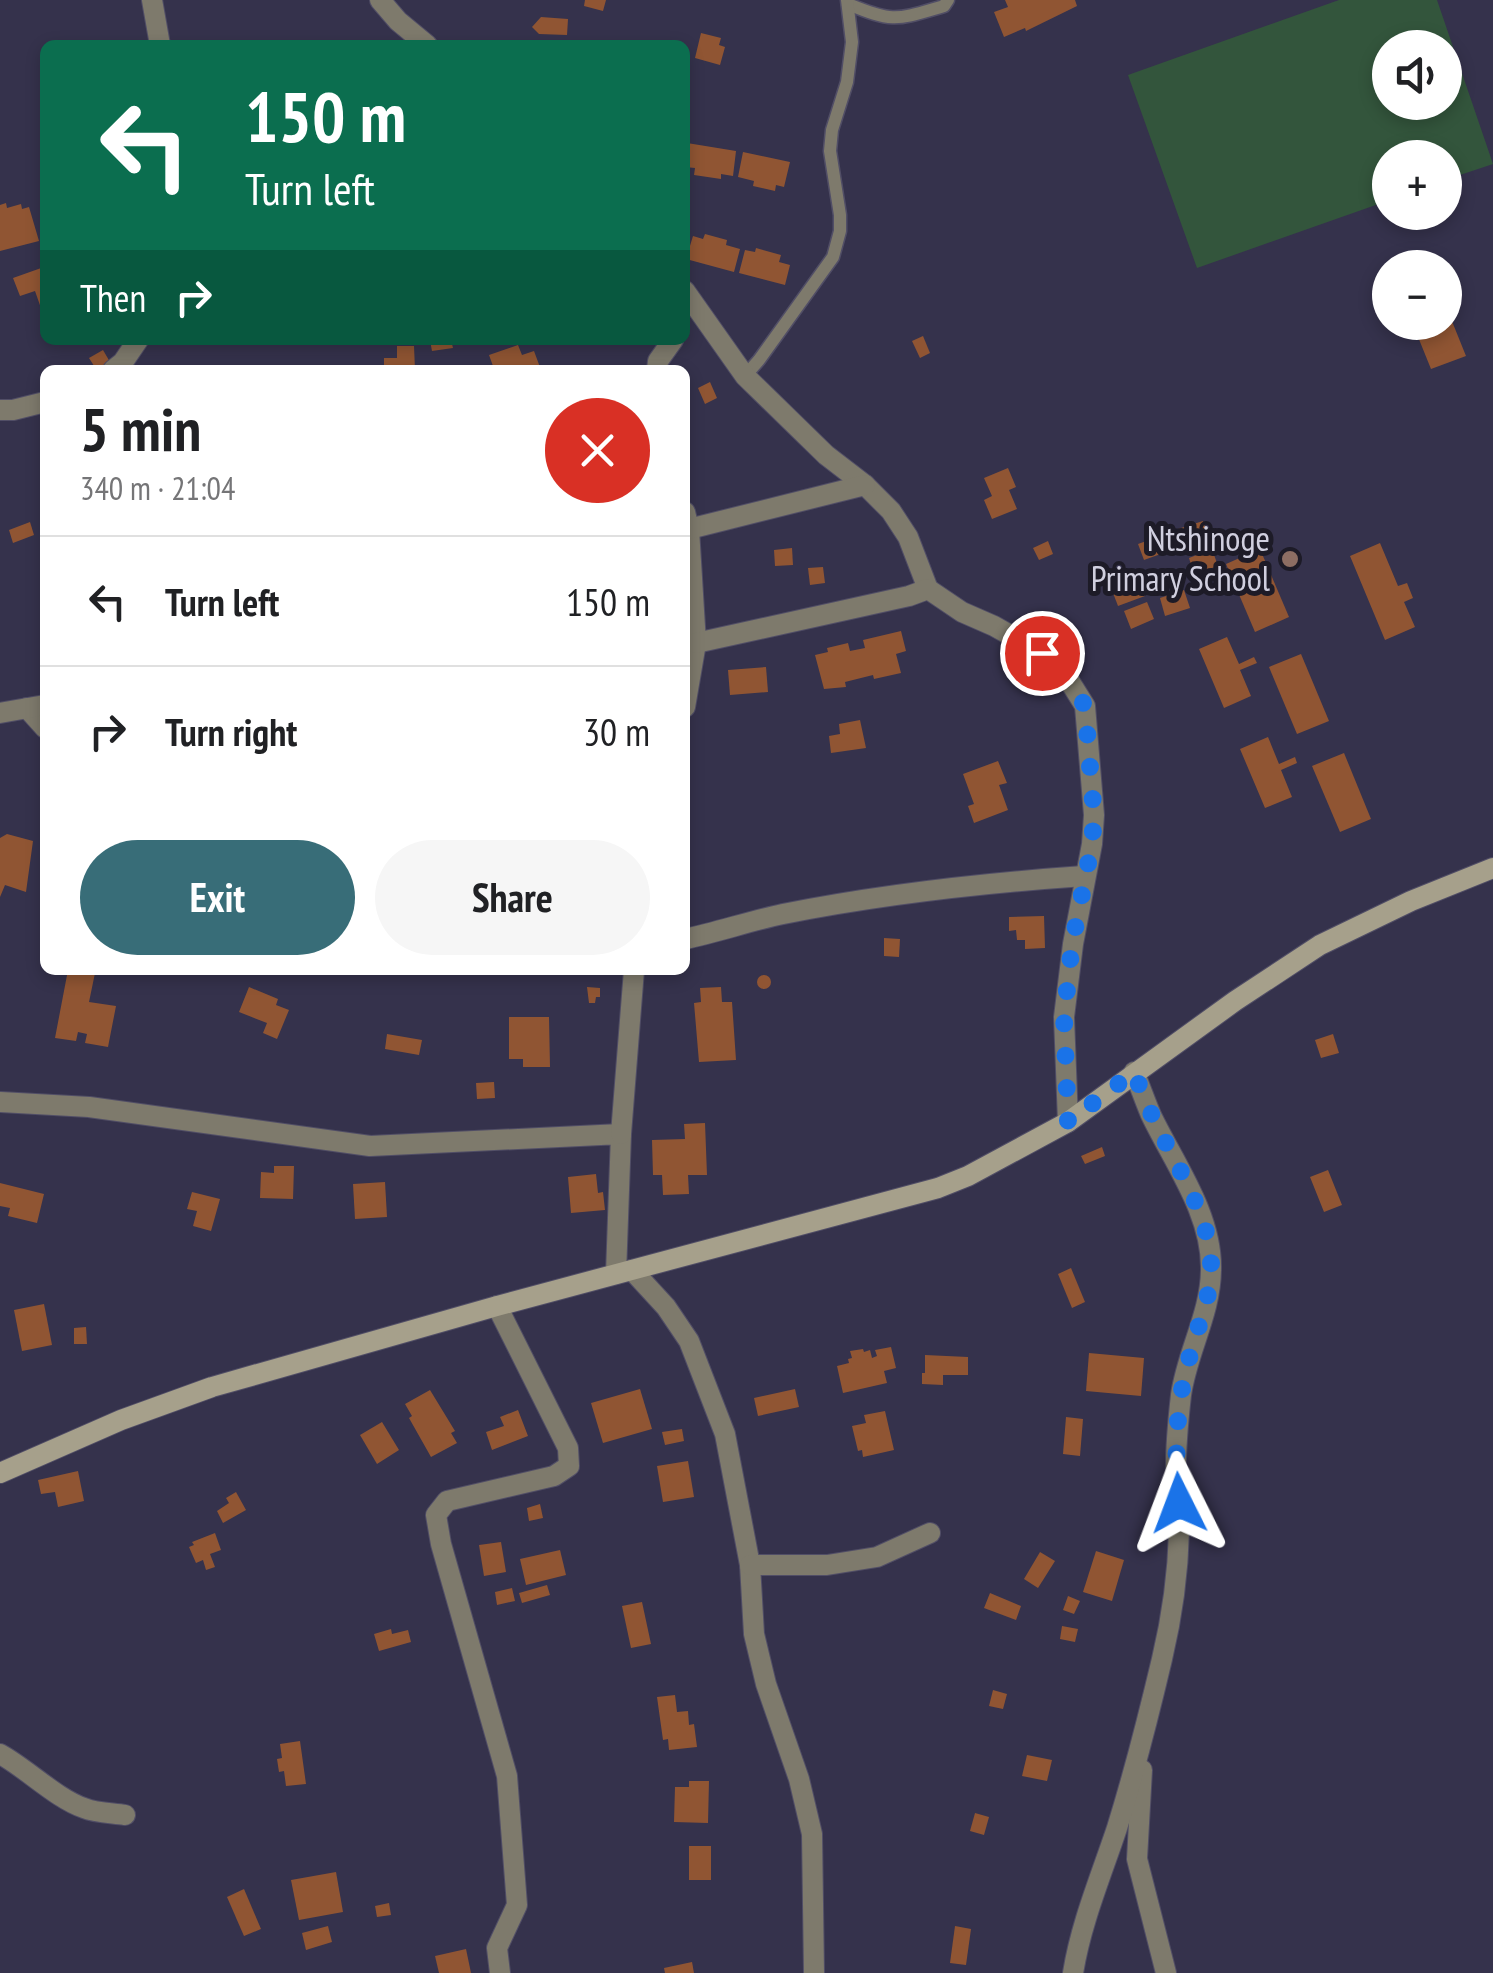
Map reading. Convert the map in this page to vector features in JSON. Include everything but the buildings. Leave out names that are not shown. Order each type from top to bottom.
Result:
[{"type":"street","points":[[152,0],[159,40]]},
{"type":"street","points":[[380,0],[421,40]]},
{"type":"street","points":[[692,319],[826,455],[866,485],[890,511],[908,537],[928,589],[962,612],[1042,653],[1070,682],[1085,706],[1094,815],[1064,1017],[1068,1122]]},
{"type":"street","points":[[119,365],[134,345]]},
{"type":"street","points":[[0,410],[40,403]]},
{"type":"street","points":[[690,520],[866,485]]},
{"type":"street","points":[[690,562],[696,643],[690,671]]},
{"type":"street","points":[[696,643],[928,589]]},
{"type":"street","points":[[0,712],[36,706]]},
{"type":"street","points":[[0,1472],[121,1420],[212,1387],[938,1188],[968,1176],[1068,1122],[1235,1001],[1320,946],[1411,901],[1493,868]]},
{"type":"street","points":[[690,938],[781,915],[884,897],[968,884],[1084,876]]},
{"type":"street","points":[[634,975],[620,1134],[624,1272],[666,1307],[689,1341],[726,1434],[750,1565],[754,1634],[766,1684],[800,1780],[812,1834],[814,1973]]},
{"type":"street","points":[[1073,1973],[1078,1942],[1118,1824],[1162,1660],[1175,1594],[1179,1533],[1176,1476],[1182,1389],[1212,1269],[1205,1231],[1193,1200],[1134,1072]]},
{"type":"street","points":[[0,1102],[89,1107],[370,1146],[620,1134]]},
{"type":"street","points":[[498,1306],[568,1448],[569,1466],[554,1476],[447,1502],[436,1515],[507,1776],[518,1904],[497,1948],[500,1973]]},
{"type":"street","points":[[750,1565],[827,1566],[877,1557],[930,1533]]},
{"type":"street","points":[[1144,1728],[1137,1859],[1166,1973]]},
{"type":"street","points":[[0,1754],[83,1808],[125,1815]]},
{"type":"lane","points":[[847,2],[876,16],[898,20],[944,6],[948,0]]},
{"type":"lane","points":[[745,376],[832,257],[836,244],[840,215],[830,151],[832,130],[847,82],[852,42],[847,2]]},
{"type":"green space","points":[[1339,0],[1437,0],[1447,30],[1372,30],[1372,120],[1462,120],[1462,73],[1493,164],[1462,174],[1462,140],[1372,140],[1372,206],[1197,268],[1128,75]]},
{"type":"place","name":"Ntshinoge Primary School","points":[[1290,559]]},
{"type":"route","points":[[1042,653],[1070,682],[1085,706],[1094,815],[1064,1017],[1068,1122],[1134,1072],[1193,1200],[1205,1231],[1212,1269],[1182,1389],[1176,1476],[1179,1503]]}]
